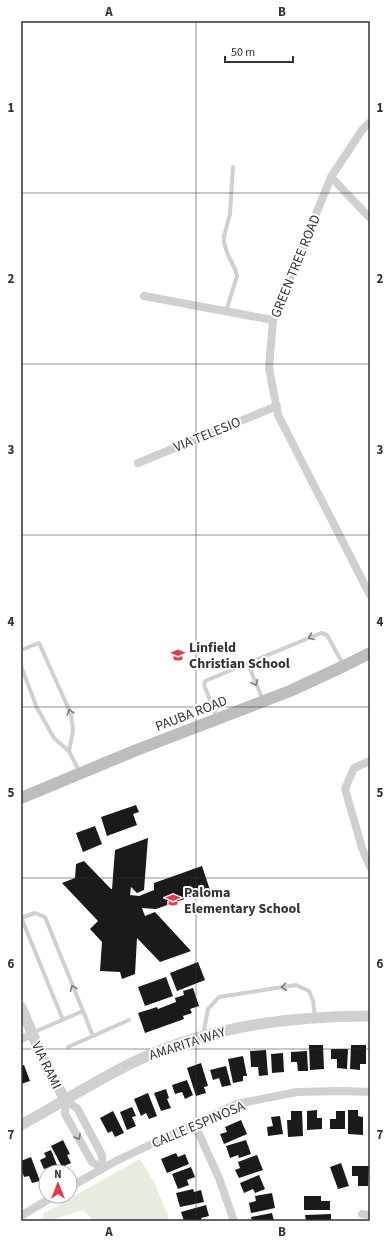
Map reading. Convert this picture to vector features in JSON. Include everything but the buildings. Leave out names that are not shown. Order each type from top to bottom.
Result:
[{"type":"main road","name":"PAUBA ROAD","points":[[21,798],[218,718],[263,702],[370,653]]},
{"type":"street","name":"GREEN TREE ROAD","points":[[370,122],[362,130],[331,178],[273,320],[269,368],[278,415],[370,595]]},
{"type":"street","points":[[331,178],[370,218]]},
{"type":"street","points":[[144,296],[273,320]]},
{"type":"street","name":"VIA TELESIO","points":[[138,463],[276,406]]},
{"type":"street","points":[[370,761],[354,768],[345,789],[362,848],[370,867]]},
{"type":"street","name":"VIA RAMI","points":[[21,1007],[46,1066],[66,1101],[77,1108],[102,1155],[103,1168]]},
{"type":"street","name":"AMARITA WAY","points":[[21,1125],[66,1101],[110,1074],[137,1061],[203,1036],[228,1029],[271,1021],[315,1017],[370,1016]]},
{"type":"street","points":[[21,1039],[32,1034]]},
{"type":"street","name":"CALLE ESPINOSA","points":[[78,1182],[103,1168],[236,1104],[297,1092],[370,1092]]},
{"type":"street","name":"VIA RAMI","points":[[66,1101],[65,1114],[92,1162],[103,1168]]},
{"type":"street","points":[[194,1123],[219,1178],[234,1221]]},
{"type":"street","points":[[30,1221],[23,1215],[41,1204]]},
{"type":"lane","points":[[226,311],[237,276],[236,268],[228,255],[224,243],[224,236],[230,214],[233,167]]},
{"type":"lane","points":[[218,718],[204,685],[205,680],[322,633],[327,634],[344,666]]},
{"type":"lane","points":[[21,650],[39,643],[71,714],[73,731],[70,751]]},
{"type":"lane","points":[[248,664],[263,702]]},
{"type":"lane","points":[[21,666],[37,708],[54,738],[70,751],[80,773]]},
{"type":"lane","points":[[63,1020],[21,918],[35,913],[45,917],[94,1036]]},
{"type":"lane","points":[[203,1036],[208,1009],[218,997],[239,993],[296,985],[309,992],[315,1017]]},
{"type":"lane","points":[[32,1034],[83,1011]]},
{"type":"lane","points":[[68,1047],[129,1020]]},
{"type":"shaded area","points":[[140,1159],[154,1182],[170,1221],[94,1221],[83,1210],[48,1221],[42,1221],[44,1213],[60,1204],[78,1204],[78,1194]]},
{"type":"place","name":"Linfield Christian School","points":[[178,655]]},
{"type":"place","name":"Paloma Elementary School","points":[[173,900]]}]
